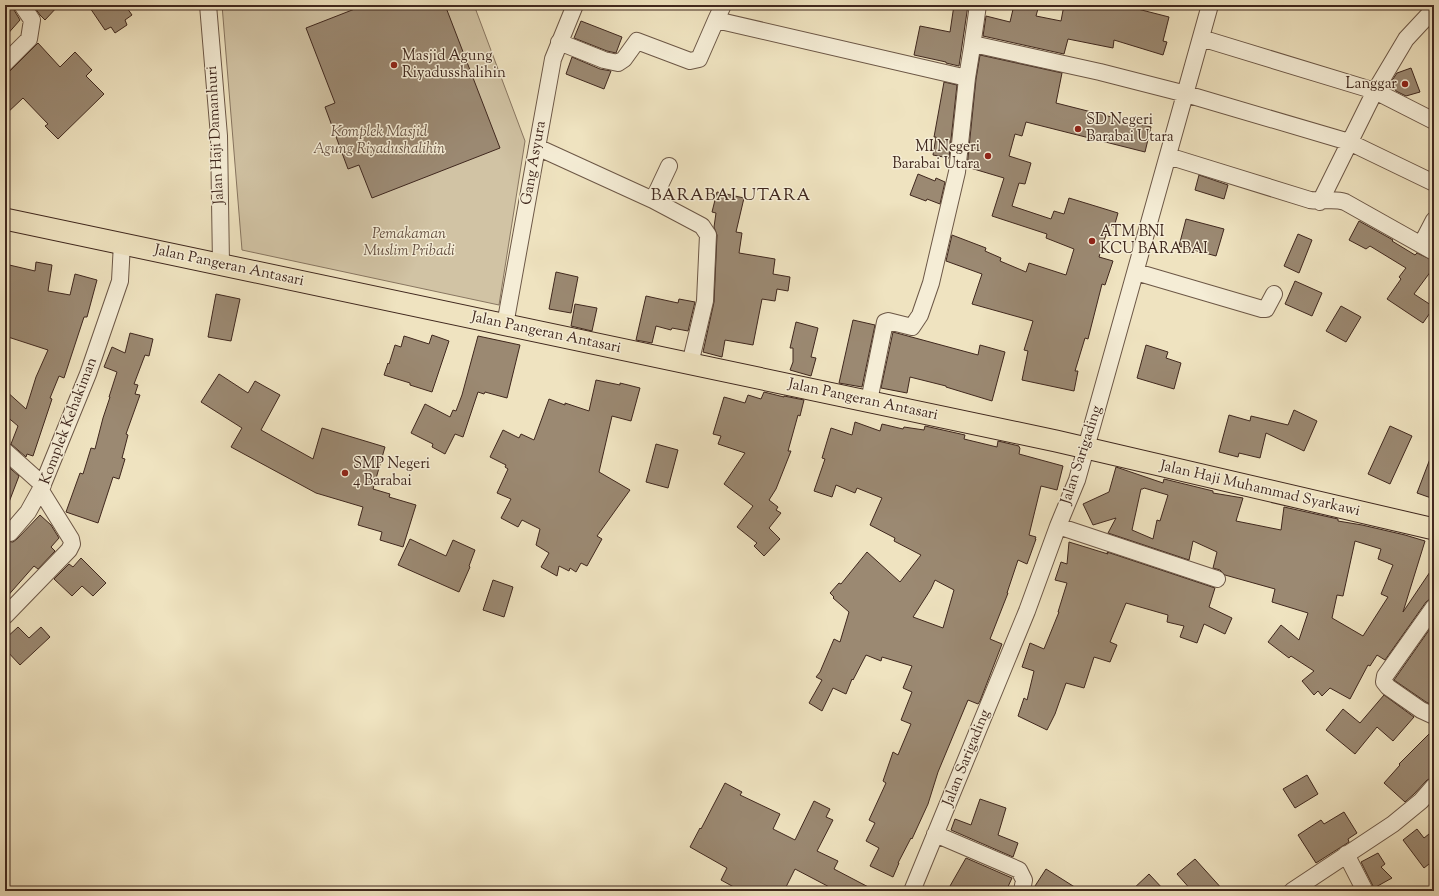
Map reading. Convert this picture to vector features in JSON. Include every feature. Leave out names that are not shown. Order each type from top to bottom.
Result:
[{"type":"main road","name":"Jalan Pangeran Antasari","points":[[5,219],[1086,448]]},
{"type":"main road","name":"Jalan Haji Muhammad Syarkawi","points":[[1086,448],[1434,529]]},
{"type":"street","points":[[5,64],[29,39],[32,20],[22,5]]},
{"type":"street","name":"Jalan Haji Damanhuri","points":[[208,5],[219,136],[221,264]]},
{"type":"street","name":"Gang Asyura","points":[[505,325],[553,59],[575,5]]},
{"type":"street","points":[[560,42],[604,60],[618,63],[624,59],[637,41],[690,60],[699,59],[723,5]]},
{"type":"street","points":[[868,402],[885,322],[888,321],[912,327],[920,315],[931,283],[958,172],[967,78],[978,5]]},
{"type":"street","name":"Jalan Sarigading","points":[[912,891],[1027,611],[1058,526],[1077,480],[1210,5]]},
{"type":"street","points":[[1320,202],[1375,91],[1406,39],[1434,9]]},
{"type":"street","points":[[716,20],[967,78]]},
{"type":"street","points":[[1201,38],[1375,91],[1434,121]]},
{"type":"street","points":[[973,44],[1100,72],[1186,94],[1349,142],[1434,183]]},
{"type":"street","points":[[537,147],[653,200],[702,226],[708,235],[705,301],[690,364]]},
{"type":"street","points":[[1168,156],[1310,200],[1320,202],[1338,200],[1345,202],[1428,249],[1434,220]]},
{"type":"street","points":[[653,200],[669,166]]},
{"type":"street","name":"Komplek Kehakiman","points":[[5,616],[69,550],[72,544],[71,539],[42,490],[88,374],[120,281],[122,243]]},
{"type":"street","points":[[1136,272],[1262,309],[1266,309],[1274,294]]},
{"type":"street","points":[[5,451],[43,485],[28,512],[10,534]]},
{"type":"street","points":[[1058,526],[1217,579]]},
{"type":"street","points":[[1433,609],[1385,676],[1384,682],[1388,687],[1421,710],[1434,716]]},
{"type":"street","points":[[1292,891],[1393,824],[1421,801],[1434,786]]},
{"type":"street","points":[[935,834],[1019,870],[1024,880],[1022,891]]},
{"type":"street","points":[[1346,854],[1365,891]]},
{"type":"green space","name":"Komplek Masjid Agung Riyadushalihin","points":[[222,5],[474,5],[525,141],[499,305],[242,250]]},
{"type":"building","points":[[5,5],[13,5],[14,10],[20,20],[5,37]]},
{"type":"building","points":[[33,5],[59,5],[45,20]]},
{"type":"building","points":[[88,5],[125,5],[132,15],[125,20],[127,25],[115,33],[111,27],[105,30]]},
{"type":"building","name":"Masjid Agung Riyadusshalihin","points":[[365,5],[445,5],[500,148],[372,198],[359,165],[348,169],[325,107],[335,103],[306,28]]},
{"type":"building","points":[[954,5],[968,5],[959,66],[914,55],[920,26],[950,32]]},
{"type":"building","points":[[1014,5],[1039,5],[1036,16],[1061,21],[1064,5],[1122,5],[1169,17],[1163,41],[1167,42],[1163,55],[1114,40],[1113,48],[1068,39],[1064,54],[983,36],[986,16],[1010,22]]},
{"type":"building","points":[[581,21],[622,37],[616,53],[574,38]]},
{"type":"building","points":[[38,43],[60,67],[75,52],[92,70],[86,76],[104,94],[58,139],[45,126],[48,124],[23,98],[5,115],[5,76]]},
{"type":"building","points":[[980,55],[1062,73],[1056,103],[1151,127],[1145,152],[1026,122],[1022,136],[1015,134],[1009,156],[1031,163],[1025,184],[1019,183],[1012,206],[1051,219],[1054,211],[1064,214],[1069,198],[1118,213],[1114,227],[1109,225],[1099,257],[1113,261],[1105,285],[1102,284],[1088,339],[1085,338],[1075,371],[1078,371],[1074,391],[1022,380],[1028,351],[1024,350],[1033,321],[972,304],[982,274],[946,261],[952,235],[986,248],[985,251],[1001,258],[1000,261],[1026,272],[1029,263],[1066,275],[1074,249],[1046,238],[1047,234],[992,216],[1004,178],[967,167],[976,79]]},
{"type":"building","points":[[572,57],[600,69],[611,71],[604,89],[566,74]]},
{"type":"building","name":"Langgar","points":[[1411,68],[1420,92],[1406,96],[1396,91],[1391,82],[1397,73]]},
{"type":"building","points":[[944,82],[957,85],[949,158],[933,155],[936,137],[934,137]]},
{"type":"building","points":[[918,174],[935,181],[936,178],[945,182],[940,204],[910,195]]},
{"type":"building","points":[[1199,175],[1228,185],[1224,199],[1195,190]]},
{"type":"building","points":[[717,192],[744,198],[736,232],[742,233],[739,253],[775,259],[773,274],[790,277],[788,291],[777,289],[775,301],[762,299],[753,345],[725,340],[722,357],[703,352],[714,302],[717,235],[714,227],[716,213],[712,212]]},
{"type":"building","points":[[1186,219],[1224,229],[1216,256],[1179,246]]},
{"type":"building","points":[[1359,221],[1393,240],[1392,241],[1415,255],[1417,253],[1434,261],[1434,267],[1414,294],[1434,307],[1423,323],[1387,299],[1401,279],[1399,277],[1406,268],[1370,246],[1366,249],[1349,240]]},
{"type":"building","points":[[1298,234],[1312,240],[1299,273],[1284,266]]},
{"type":"building","points":[[36,262],[52,265],[48,291],[70,295],[75,274],[97,280],[87,317],[84,317],[64,378],[59,376],[50,398],[52,399],[33,456],[27,454],[26,457],[11,444],[18,426],[5,415],[5,390],[26,409],[36,377],[48,350],[5,336],[5,264],[35,271]]},
{"type":"building","points":[[556,272],[578,277],[571,313],[549,309]]},
{"type":"building","points":[[1295,281],[1322,293],[1312,316],[1285,304]]},
{"type":"building","points":[[216,294],[240,299],[231,341],[208,337]]},
{"type":"building","points":[[646,296],[678,303],[679,299],[695,302],[688,331],[672,328],[671,330],[656,326],[652,343],[636,340]]},
{"type":"building","points":[[575,304],[597,308],[592,331],[571,326]]},
{"type":"building","points":[[1341,306],[1361,317],[1346,342],[1326,331]]},
{"type":"building","points":[[853,320],[875,325],[862,387],[839,383]]},
{"type":"building","points":[[796,322],[818,328],[811,357],[816,358],[811,376],[790,370],[793,362],[793,348],[790,348]]},
{"type":"building","points":[[893,332],[978,355],[980,345],[1005,352],[992,401],[946,386],[910,377],[907,393],[881,388]]},
{"type":"building","points":[[130,333],[153,339],[149,356],[145,355],[134,384],[138,385],[135,394],[140,395],[126,434],[128,435],[122,458],[125,459],[119,479],[113,477],[98,523],[66,512],[80,473],[83,474],[91,448],[95,449],[117,372],[104,367],[112,347],[125,353]]},
{"type":"building","points":[[432,335],[449,341],[432,392],[384,375],[395,345],[401,347],[404,336],[429,344]]},
{"type":"building","points":[[478,336],[520,345],[507,398],[485,392],[484,394],[478,392],[463,437],[455,434],[445,454],[432,447],[433,444],[411,433],[425,404],[450,417],[453,410],[456,411],[462,395]]},
{"type":"building","points":[[1146,345],[1168,352],[1166,358],[1181,363],[1174,389],[1137,378]]},
{"type":"building","points":[[219,374],[248,393],[255,381],[280,395],[261,430],[313,459],[322,428],[385,447],[373,489],[390,494],[389,497],[416,505],[403,547],[380,540],[382,532],[358,525],[363,507],[316,493],[231,447],[242,428],[201,402]]},
{"type":"building","points":[[596,380],[620,385],[620,383],[640,388],[631,421],[612,416],[599,472],[630,490],[597,536],[602,539],[587,566],[581,563],[576,572],[570,568],[569,571],[559,566],[557,576],[541,567],[549,553],[536,545],[540,529],[522,520],[518,527],[501,518],[511,499],[497,493],[508,469],[505,467],[506,465],[490,457],[503,430],[519,438],[521,434],[534,440],[549,399],[589,411]]},
{"type":"building","points":[[764,392],[804,400],[800,416],[798,415],[788,451],[791,451],[776,489],[769,500],[778,507],[776,510],[781,513],[769,528],[780,539],[764,556],[754,546],[757,543],[737,527],[753,506],[724,484],[745,453],[718,444],[721,436],[713,434],[724,397],[745,403],[748,395],[761,399]]},
{"type":"building","points":[[1294,410],[1317,421],[1304,451],[1266,433],[1260,458],[1239,453],[1238,457],[1219,452],[1229,415],[1250,421],[1251,416],[1288,425]]},
{"type":"building","points":[[855,422],[880,431],[882,424],[903,429],[904,427],[924,430],[925,426],[965,435],[964,439],[997,447],[998,441],[1019,446],[1019,454],[1063,466],[1057,490],[1041,486],[1029,535],[1036,537],[1036,539],[1027,564],[1018,560],[1008,593],[990,639],[1002,644],[980,701],[978,704],[968,700],[938,772],[928,804],[912,839],[911,838],[898,863],[893,877],[870,866],[879,848],[866,841],[875,823],[869,820],[886,783],[883,781],[893,752],[898,755],[911,724],[901,720],[912,692],[903,688],[912,666],[882,657],[881,661],[866,655],[853,680],[852,679],[846,694],[833,688],[822,711],[809,703],[822,680],[816,677],[820,672],[834,639],[840,642],[849,612],[833,598],[834,597],[830,593],[839,583],[841,584],[867,552],[900,582],[921,555],[894,541],[895,538],[870,525],[882,498],[857,488],[855,493],[836,485],[832,497],[814,491],[825,459],[822,458],[831,428],[852,435]],"holes":[[[935,580],[954,590],[943,628],[913,617]]]},
{"type":"building","points":[[1390,426],[1412,436],[1390,484],[1368,474]]},
{"type":"building","points":[[656,444],[678,450],[668,488],[646,482]]},
{"type":"building","points":[[1433,451],[1434,452],[1434,499],[1417,493]]},
{"type":"building","points":[[5,464],[19,476],[6,510],[5,509]]},
{"type":"building","points":[[1116,467],[1163,483],[1164,479],[1213,491],[1213,493],[1243,498],[1236,521],[1281,530],[1284,507],[1425,541],[1403,612],[1434,566],[1434,596],[1426,602],[1385,660],[1377,655],[1370,666],[1368,665],[1350,699],[1330,688],[1322,696],[1318,691],[1314,695],[1302,681],[1314,671],[1291,656],[1289,658],[1268,642],[1281,625],[1299,640],[1308,613],[1272,602],[1275,589],[1225,575],[1220,570],[1213,568],[1217,552],[1193,541],[1189,560],[1108,533],[1116,518],[1093,525],[1083,504],[1109,492]],"holes":[[[1144,488],[1168,495],[1160,521],[1157,520],[1153,539],[1132,530],[1141,489]],[[1355,541],[1381,549],[1378,559],[1393,565],[1381,594],[1388,597],[1363,636],[1332,618],[1337,595],[1343,596]]]},
{"type":"building","points":[[40,515],[51,525],[59,538],[51,547],[55,551],[38,569],[34,566],[5,599],[5,541],[13,542]]},
{"type":"building","points":[[410,539],[446,556],[453,540],[475,550],[469,566],[470,567],[459,592],[398,565]]},
{"type":"building","points":[[1069,542],[1108,554],[1107,552],[1215,588],[1209,607],[1232,618],[1225,634],[1204,624],[1197,643],[1180,637],[1184,626],[1167,622],[1168,615],[1126,603],[1110,642],[1117,645],[1110,662],[1094,657],[1084,688],[1066,683],[1055,714],[1047,730],[1018,716],[1024,698],[1027,700],[1034,671],[1022,667],[1030,643],[1044,649],[1059,612],[1067,583],[1055,580],[1061,562],[1067,564]]},
{"type":"building","points":[[81,558],[106,583],[93,596],[82,586],[72,596],[54,579],[69,564],[73,567]]},
{"type":"building","points":[[493,580],[513,587],[504,617],[483,610]]},
{"type":"building","points":[[1434,623],[1434,706],[1394,680]]},
{"type":"building","points":[[18,627],[29,638],[41,627],[50,637],[20,665],[5,649],[5,639]]},
{"type":"building","points":[[1384,695],[1414,717],[1393,741],[1377,727],[1355,754],[1326,730],[1343,709],[1360,723]]},
{"type":"building","points":[[1434,729],[1434,777],[1427,780],[1405,802],[1384,783],[1400,765],[1399,764]]},
{"type":"building","points":[[1307,775],[1318,794],[1295,808],[1283,789]]},
{"type":"building","points":[[725,783],[742,792],[740,795],[780,814],[773,829],[795,840],[814,801],[830,809],[826,817],[833,820],[817,851],[838,861],[834,869],[876,891],[837,891],[795,869],[784,891],[741,891],[721,880],[727,868],[690,847]]},
{"type":"building","points":[[980,799],[1006,808],[998,835],[1018,843],[1013,857],[951,830],[955,819],[971,825]]},
{"type":"building","points":[[1344,812],[1357,833],[1348,839],[1349,842],[1316,863],[1298,835],[1321,820],[1324,824]]},
{"type":"building","points":[[1417,829],[1424,838],[1434,830],[1434,860],[1424,868],[1403,840]]},
{"type":"building","points":[[1378,853],[1385,864],[1381,867],[1392,878],[1374,888],[1361,862]]},
{"type":"building","points":[[966,858],[1012,878],[1006,891],[949,891],[950,886]]},
{"type":"building","points":[[1195,859],[1224,891],[1192,891],[1177,874]]},
{"type":"building","points":[[1046,869],[1081,891],[1043,891],[1035,886]]},
{"type":"building","points":[[1149,874],[1165,891],[1131,891]]},
{"type":"place","name":"Masjid Agung Riyadusshalihin","points":[[394,65]]},
{"type":"place","name":"Langgar","points":[[1405,84]]},
{"type":"place","name":"SD Negeri Barabai Utara","points":[[1078,129]]},
{"type":"place","name":"MI Negeri Barabai Utara","points":[[988,156]]},
{"type":"place","name":"ATM BNI KCU BARABAI","points":[[1092,241]]},
{"type":"place","name":"SMP Negeri 4 Barabai","points":[[345,473]]},
{"type":"district","name":"BARABAI UTARA","points":[[731,196]]},
{"type":"park label","name":"Pemakaman Muslim Pribadi","points":[[409,242]]}]
